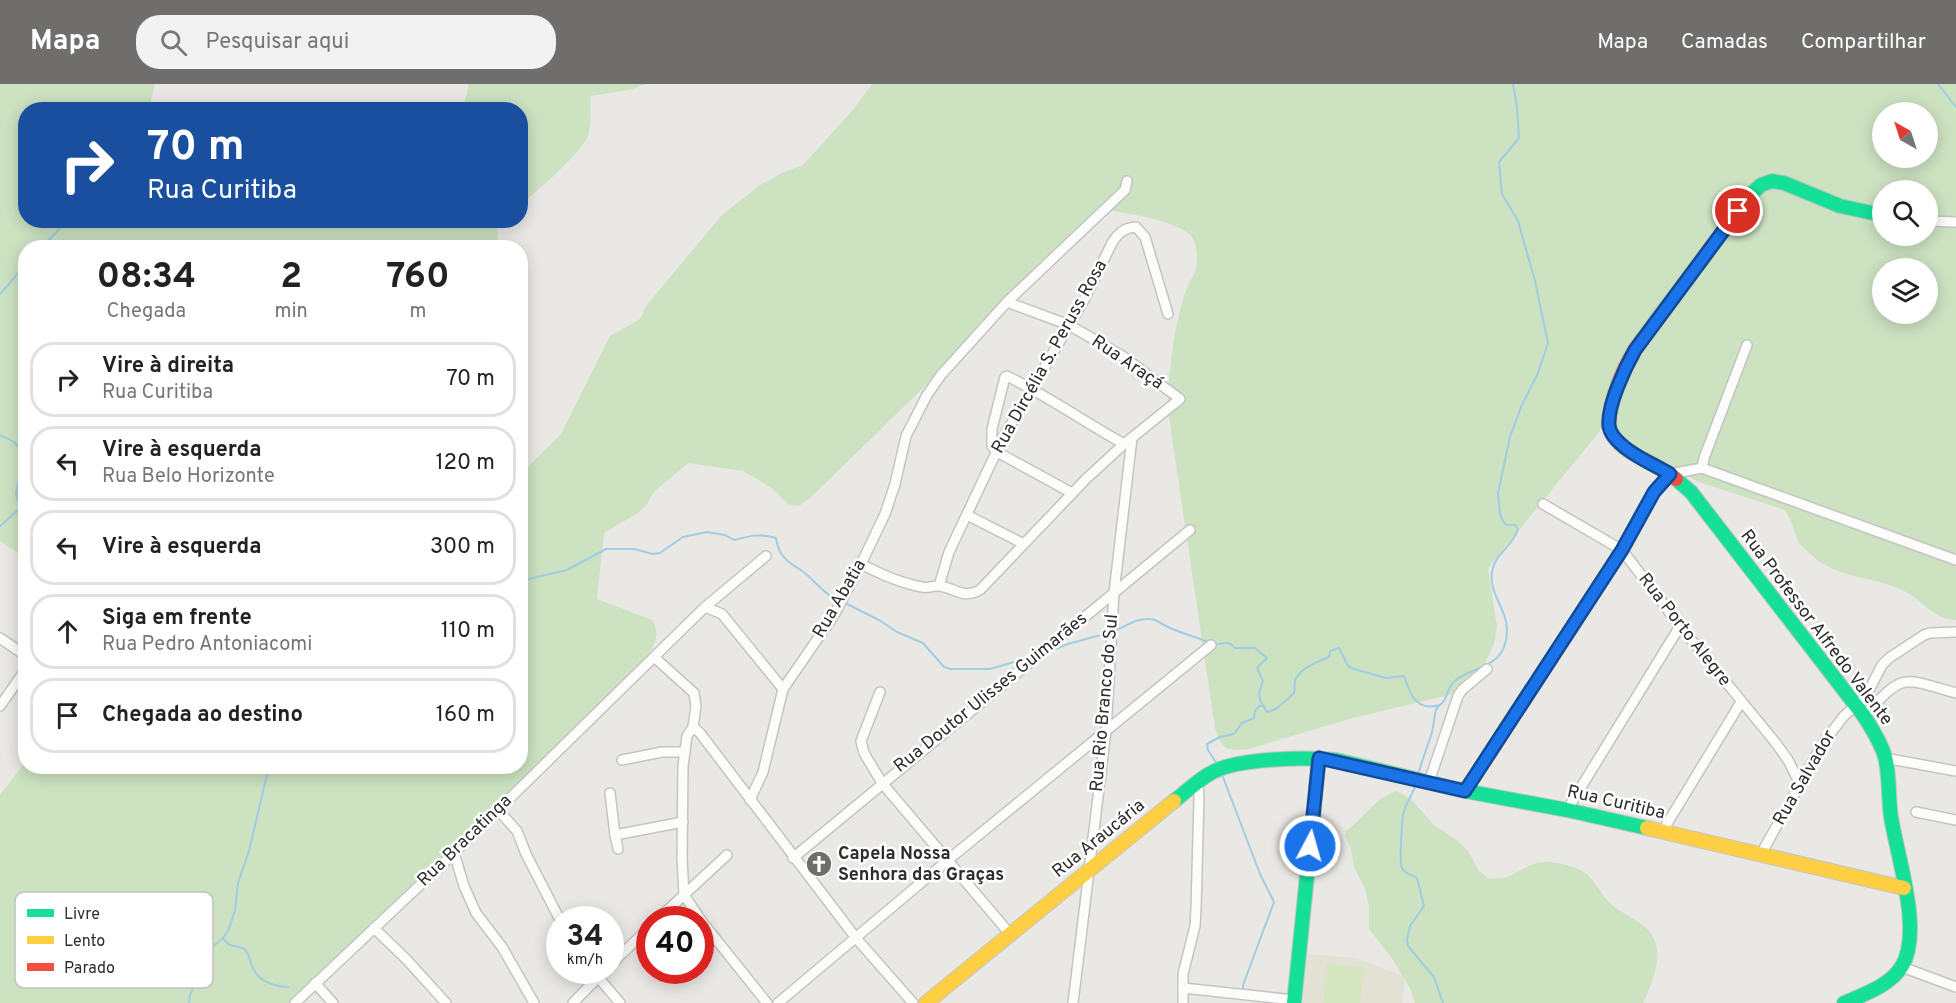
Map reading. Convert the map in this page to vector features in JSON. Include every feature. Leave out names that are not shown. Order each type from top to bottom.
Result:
[{"type":"street","points":[[1007,302],[1125,190],[1127,181]]},
{"type":"street","name":"Rua Professor Alfredo Valente","points":[[1872,213],[1840,206],[1784,183],[1772,181],[1761,185],[1751,194],[1635,350],[1622,374],[1609,426],[1613,436],[1622,446],[1670,474],[1690,492],[1859,711],[1878,740],[1885,758],[1893,831],[1905,888],[1910,934],[1908,952],[1902,967]]},
{"type":"street","points":[[1938,221],[1956,222]]},
{"type":"street","name":"Rua Dircélia S. Peruss Rosa","points":[[939,586],[950,552],[997,452],[1069,325],[1112,243],[1127,228],[1136,227],[1145,237],[1168,315]]},
{"type":"street","name":"Rua Araçá","points":[[1007,302],[1069,325],[1124,357],[1180,399],[1128,441]]},
{"type":"street","name":"Rua Abatia","points":[[750,800],[763,772],[783,689],[834,615],[861,564],[885,514],[895,484],[906,436],[941,375],[1007,302]]},
{"type":"street","points":[[1702,468],[1747,345]]},
{"type":"street","points":[[861,564],[885,576],[925,588],[939,586],[964,594],[980,590],[1072,493],[1128,441],[1070,413],[1032,388],[1007,376],[1004,379],[992,429],[992,446],[997,452],[1072,493]]},
{"type":"street","name":"Rua Rio Branco do Sul","points":[[1073,1003],[1106,731],[1114,592],[1128,441]]},
{"type":"street","points":[[1465,791],[1622,550],[1654,492],[1670,474],[1702,468],[1956,560]]},
{"type":"street","name":"Rua Porto Alegre","points":[[1543,504],[1622,550],[1680,626],[1775,742],[1788,760],[1800,784]]},
{"type":"street","points":[[967,515],[1024,544]]},
{"type":"street","name":"Rua Doutor Ulisses Guimarães","points":[[794,858],[1190,530]]},
{"type":"street","name":"Rua Bracatinga","points":[[295,1003],[498,810],[705,607],[766,556]]},
{"type":"street","points":[[705,607],[722,614],[783,689]]},
{"type":"street","points":[[1567,810],[1680,626]]},
{"type":"street","points":[[1859,711],[1882,665],[1889,658],[1930,633],[1956,632]]},
{"type":"street","points":[[0,638],[18,650]]},
{"type":"street","points":[[778,1003],[1210,645]]},
{"type":"street","points":[[654,657],[694,693],[696,706],[693,727],[687,736],[683,766],[684,895],[703,923],[767,1003]]},
{"type":"street","points":[[1429,782],[1458,696],[1486,669]]},
{"type":"street","points":[[0,706],[18,680]]},
{"type":"street","points":[[1859,711],[1889,689],[1908,681],[1956,693]]},
{"type":"street","points":[[880,693],[861,741],[864,753],[882,783],[1010,934]]},
{"type":"street","points":[[1662,832],[1741,702]]},
{"type":"street","name":"Rua Salvador","points":[[1761,854],[1833,727],[1859,711]]},
{"type":"street","points":[[693,727],[700,733],[856,938],[913,1003]]},
{"type":"street","points":[[622,760],[662,752],[685,752]]},
{"type":"street","points":[[1183,988],[1294,1001],[1319,758]]},
{"type":"street","name":"Rua Curitiba","points":[[1319,758],[1465,791],[1567,810],[1905,888]]},
{"type":"street","name":"Rua Araucária","points":[[926,1003],[1089,869],[1214,771],[1254,763],[1319,758]]},
{"type":"street","points":[[1885,758],[1956,771]]},
{"type":"street","points":[[1183,1003],[1183,974],[1195,926],[1198,782]]},
{"type":"street","points":[[610,793],[618,849]]},
{"type":"street","points":[[498,810],[518,831],[526,854],[553,906]]},
{"type":"street","points":[[1916,812],[1956,820]]},
{"type":"street","points":[[615,835],[682,822]]},
{"type":"street","points":[[453,853],[476,913],[502,947],[534,1003]]},
{"type":"street","points":[[672,906],[727,855]]},
{"type":"street","points":[[374,928],[446,1003]]},
{"type":"street","points":[[624,952],[636,940]]},
{"type":"street","points":[[1844,1003],[1888,980],[1902,967],[1956,987]]},
{"type":"street","points":[[315,983],[333,1003]]},
{"type":"street","points":[[573,1003],[587,984]]},
{"type":"street","points":[[604,984],[620,1003]]},
{"type":"shaded area","points":[[1307,954],[1357,958],[1405,977],[1402,1003],[1302,1003]]},
{"type":"green space","points":[[0,84],[155,84],[151,102],[18,102],[18,228],[497,228],[498,240],[18,240],[18,553],[0,541]]},
{"type":"green space","points":[[469,84],[646,84],[633,89],[591,96],[587,138],[566,163],[528,198],[528,102],[465,102]]},
{"type":"green space","points":[[872,84],[1956,84],[1956,620],[1942,617],[1894,586],[1827,566],[1800,544],[1785,510],[1699,482],[1675,470],[1604,426],[1488,568],[1497,627],[1494,644],[1483,667],[1465,688],[1453,694],[1353,718],[1248,749],[1226,748],[1220,741],[1215,728],[1168,410],[1175,332],[1182,302],[1195,272],[1196,248],[1191,236],[1174,225],[1146,217],[1096,209],[917,394],[799,506],[788,504],[772,488],[743,471],[688,463],[654,492],[638,513],[604,533],[597,599],[652,620],[656,637],[650,652],[643,662],[295,1003],[0,1003],[0,795],[18,771],[18,774],[528,774],[528,467],[561,434],[610,336],[640,319],[646,306],[722,215],[760,185],[803,165],[853,110]]},
{"type":"green space","points":[[1396,791],[1410,798],[1434,825],[1458,841],[1468,851],[1479,871],[1489,879],[1507,877],[1543,862],[1567,865],[1588,875],[1607,900],[1646,928],[1655,941],[1656,964],[1643,1003],[1415,1003],[1410,988],[1391,957],[1369,929],[1369,906],[1365,889],[1354,867],[1351,849],[1345,836],[1346,831],[1376,803]]},
{"type":"green space","points":[[1327,964],[1364,967],[1360,1003],[1323,1003]]},
{"type":"waterway","points":[[1418,776],[1432,732],[1436,710],[1444,701],[1450,687],[1462,676],[1496,659],[1504,647],[1507,625],[1494,590],[1492,572],[1496,560],[1512,541],[1518,529],[1515,525],[1504,523],[1500,514],[1498,493],[1510,437],[1521,407],[1538,373],[1548,343],[1535,281],[1518,221],[1502,194],[1499,162],[1519,138],[1513,84]]},
{"type":"waterway","points":[[1938,84],[1956,107]]},
{"type":"waterway","points":[[49,240],[60,228]]},
{"type":"waterway","points":[[0,294],[18,273]]},
{"type":"waterway","points":[[0,435],[18,447]]},
{"type":"waterway","points":[[18,484],[16,493],[18,501]]},
{"type":"waterway","points":[[0,526],[18,511]]},
{"type":"waterway","points":[[528,579],[567,570],[606,549],[634,549],[653,554],[660,553],[683,537],[707,532],[725,535],[734,540],[760,535],[776,538],[779,550],[787,561],[839,601]]},
{"type":"waterway","points":[[845,603],[881,621],[897,632],[923,643],[944,667],[990,669],[1028,658]]},
{"type":"waterway","points":[[1114,631],[1139,620],[1152,619],[1214,644],[1228,643],[1235,648],[1255,648],[1267,658],[1257,668],[1263,681],[1259,693],[1260,700],[1267,712],[1278,707],[1294,693],[1295,680],[1302,671],[1329,657],[1330,651],[1339,648],[1348,666],[1386,678],[1404,676],[1415,700],[1425,706],[1440,705]]},
{"type":"waterway","points":[[1048,652],[1108,633]]},
{"type":"waterway","points":[[1217,764],[1207,744],[1220,737],[1234,734],[1242,723],[1254,718],[1259,706],[1264,706]]},
{"type":"waterway","points":[[213,946],[229,929],[235,910],[238,883],[249,851],[267,774]]},
{"type":"waterway","points":[[1223,777],[1260,874],[1274,902],[1243,985],[1243,991]]},
{"type":"waterway","points":[[1416,784],[1403,815],[1401,864],[1405,872],[1417,878],[1424,906],[1410,926],[1407,939],[1408,946],[1434,977],[1443,1003]]},
{"type":"waterway","points":[[223,938],[228,944],[241,947],[246,951],[258,976],[277,986],[288,987]]},
{"type":"waterway","points":[[189,1003],[193,988]]},
{"type":"traffic: fast","points":[[1641,341],[1751,194],[1761,185],[1772,181],[1784,183],[1840,206],[1872,213]]},
{"type":"traffic: fast","points":[[1676,479],[1691,492],[1864,716],[1883,751],[1888,772],[1891,817],[1907,893],[1910,933],[1908,951],[1902,966],[1891,979],[1876,989],[1844,1003]]},
{"type":"traffic: fast","points":[[1294,1003],[1319,758]]},
{"type":"traffic: fast","points":[[1174,801],[1201,779],[1222,768],[1272,760],[1323,759],[1647,828]]},
{"type":"traffic: slow","points":[[926,1003],[1174,801]]},
{"type":"traffic: slow","points":[[1647,828],[1904,888]]},
{"type":"traffic: jam","points":[[1641,341],[1619,381],[1612,404],[1609,427],[1614,438],[1626,449],[1676,479]]},
{"type":"place","name":"Capela Nossa Senhora das Graças","points":[[819,864]]},
{"type":"route","points":[[1310,846],[1319,758],[1465,791],[1622,550],[1654,492],[1670,474],[1622,446],[1613,436],[1609,426],[1611,412],[1622,374],[1635,350],[1738,211]]}]
